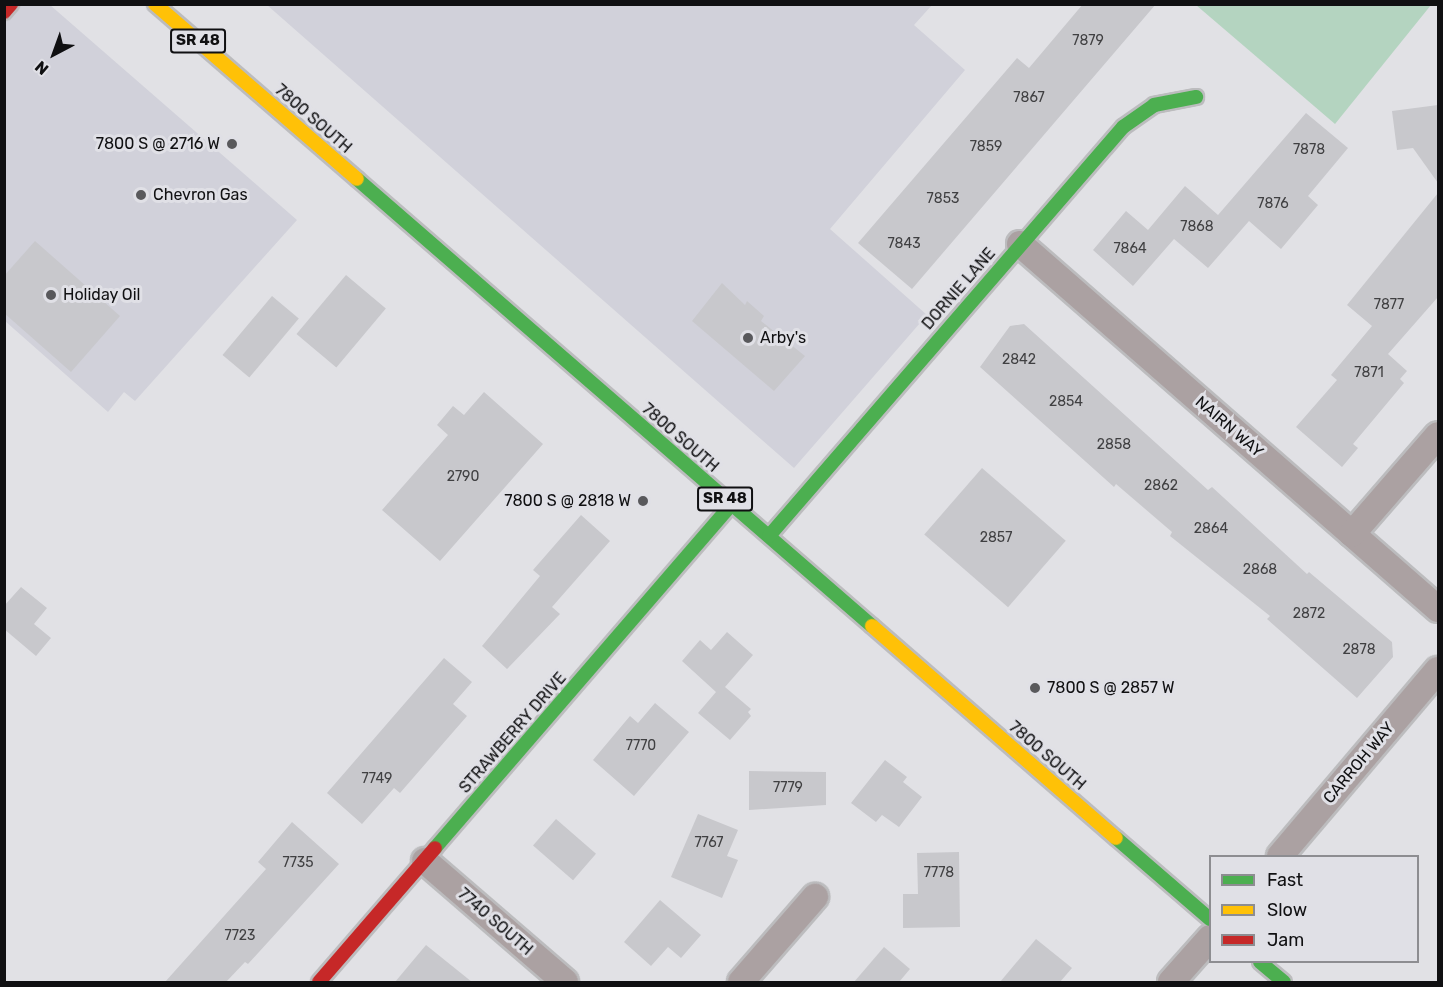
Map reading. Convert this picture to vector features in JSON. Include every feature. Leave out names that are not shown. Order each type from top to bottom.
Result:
[{"type":"main road","points":[[4,12],[11,4]]},
{"type":"main road","name":"7800 SOUTH","points":[[155,4],[1209,918]]},
{"type":"main road","name":"DORNIE LANE","points":[[769,536],[1123,127],[1155,105],[1196,97]]},
{"type":"main road","name":"STRAWBERRY DRIVE","points":[[319,982],[732,504]]},
{"type":"main road","points":[[1261,963],[1284,982]]},
{"type":"street","name":"NAIRN WAY","points":[[1020,244],[1438,609]]},
{"type":"street","points":[[1352,534],[1438,435]]},
{"type":"street","name":"CARROH WAY","points":[[1281,855],[1438,670]]},
{"type":"street","name":"7740 SOUTH","points":[[425,861],[565,982]]},
{"type":"street","points":[[741,982],[815,897]]},
{"type":"street","points":[[1171,982],[1209,939]]},
{"type":"shaded area","points":[[5,5],[50,5],[297,220],[135,401],[124,392],[108,412],[5,321]]},
{"type":"shaded area","points":[[267,5],[932,5],[914,25],[965,70],[830,229],[927,315],[794,468]]},
{"type":"green space","points":[[1196,5],[1431,5],[1335,124]]},
{"type":"building","points":[[1083,4],[1156,4],[912,289],[858,243],[1017,58],[1029,68]]},
{"type":"building","points":[[1438,105],[1438,183],[1413,148],[1397,150],[1392,111]]},
{"type":"building","points":[[1306,113],[1348,148],[1308,196],[1318,205],[1281,249],[1249,221],[1208,268],[1174,239],[1133,286],[1093,250],[1126,211],[1148,230],[1185,186],[1218,215]]},
{"type":"building","points":[[1438,193],[1438,297],[1388,354],[1407,371],[1400,379],[1404,383],[1353,444],[1358,448],[1342,467],[1296,427],[1337,380],[1331,375],[1372,326],[1347,305]]},
{"type":"building","name":"Holiday Oil","points":[[35,241],[120,316],[71,372],[4,313],[4,276]]},
{"type":"building","points":[[346,275],[386,308],[336,367],[297,334]]},
{"type":"building","name":"Arby's","points":[[722,283],[745,305],[747,301],[764,316],[761,321],[805,356],[774,391],[692,321]]},
{"type":"building","points":[[272,296],[299,318],[249,377],[223,355]]},
{"type":"building","points":[[1024,324],[1208,490],[1212,487],[1307,574],[1309,572],[1392,642],[1393,657],[1357,698],[1267,619],[1270,616],[1170,536],[1172,532],[1116,484],[1114,487],[980,367],[1010,326]]},
{"type":"building","points":[[484,392],[543,444],[440,561],[382,510],[448,435],[437,425],[453,406],[464,415]]},
{"type":"building","points":[[982,468],[1066,541],[1008,607],[924,534]]},
{"type":"building","points":[[581,515],[610,541],[552,607],[560,614],[507,669],[482,646],[540,576],[533,570]]},
{"type":"building","points":[[21,587],[47,608],[34,624],[51,638],[36,656],[4,629],[4,606]]},
{"type":"building","points":[[727,632],[753,655],[725,687],[751,709],[748,712],[751,716],[730,740],[698,713],[716,692],[682,661],[700,640],[711,650]]},
{"type":"building","points":[[444,658],[472,682],[453,704],[467,716],[400,793],[394,788],[362,824],[327,793]]},
{"type":"building","points":[[655,703],[689,732],[634,796],[593,760],[630,716],[638,723]]},
{"type":"building","points":[[885,760],[907,777],[903,782],[922,797],[899,827],[882,815],[876,822],[851,803]]},
{"type":"building","points":[[749,771],[826,772],[826,805],[749,810]]},
{"type":"building","points":[[698,814],[738,830],[727,856],[738,860],[722,898],[671,877]]},
{"type":"building","points":[[556,819],[596,854],[573,880],[533,845]]},
{"type":"building","points":[[292,822],[339,864],[248,964],[245,962],[226,982],[165,982],[266,869],[258,862]]},
{"type":"building","points":[[959,852],[960,927],[903,928],[903,894],[918,894],[917,853]]},
{"type":"building","points":[[660,900],[701,935],[681,958],[668,947],[651,966],[624,942]]},
{"type":"building","points":[[1036,939],[1072,968],[1060,982],[1000,982]]},
{"type":"building","points":[[426,945],[472,982],[395,982]]},
{"type":"building","points":[[884,947],[910,969],[899,982],[854,982]]},
{"type":"traffic: fast","points":[[769,536],[1123,127],[1154,105],[1196,97]]},
{"type":"traffic: fast","points":[[357,179],[872,626]]},
{"type":"traffic: fast","points":[[435,848],[732,504]]},
{"type":"traffic: fast","points":[[1116,838],[1209,918]]},
{"type":"traffic: fast","points":[[1261,963],[1284,982]]},
{"type":"traffic: slow","points":[[155,4],[357,179]]},
{"type":"traffic: slow","points":[[872,626],[1116,838]]},
{"type":"traffic: jam","points":[[4,12],[11,4]]},
{"type":"traffic: jam","points":[[319,982],[435,848]]},
{"type":"place","name":"7800 S @ 2716 W","points":[[232,144]]},
{"type":"place","name":"Chevron Gas","points":[[141,195]]},
{"type":"place","name":"Holiday Oil","points":[[51,295]]},
{"type":"place","name":"Arby's","points":[[748,338]]},
{"type":"place","name":"7800 S @ 2818 W","points":[[643,501]]},
{"type":"place","name":"7800 S @ 2857 W","points":[[1035,688]]}]
